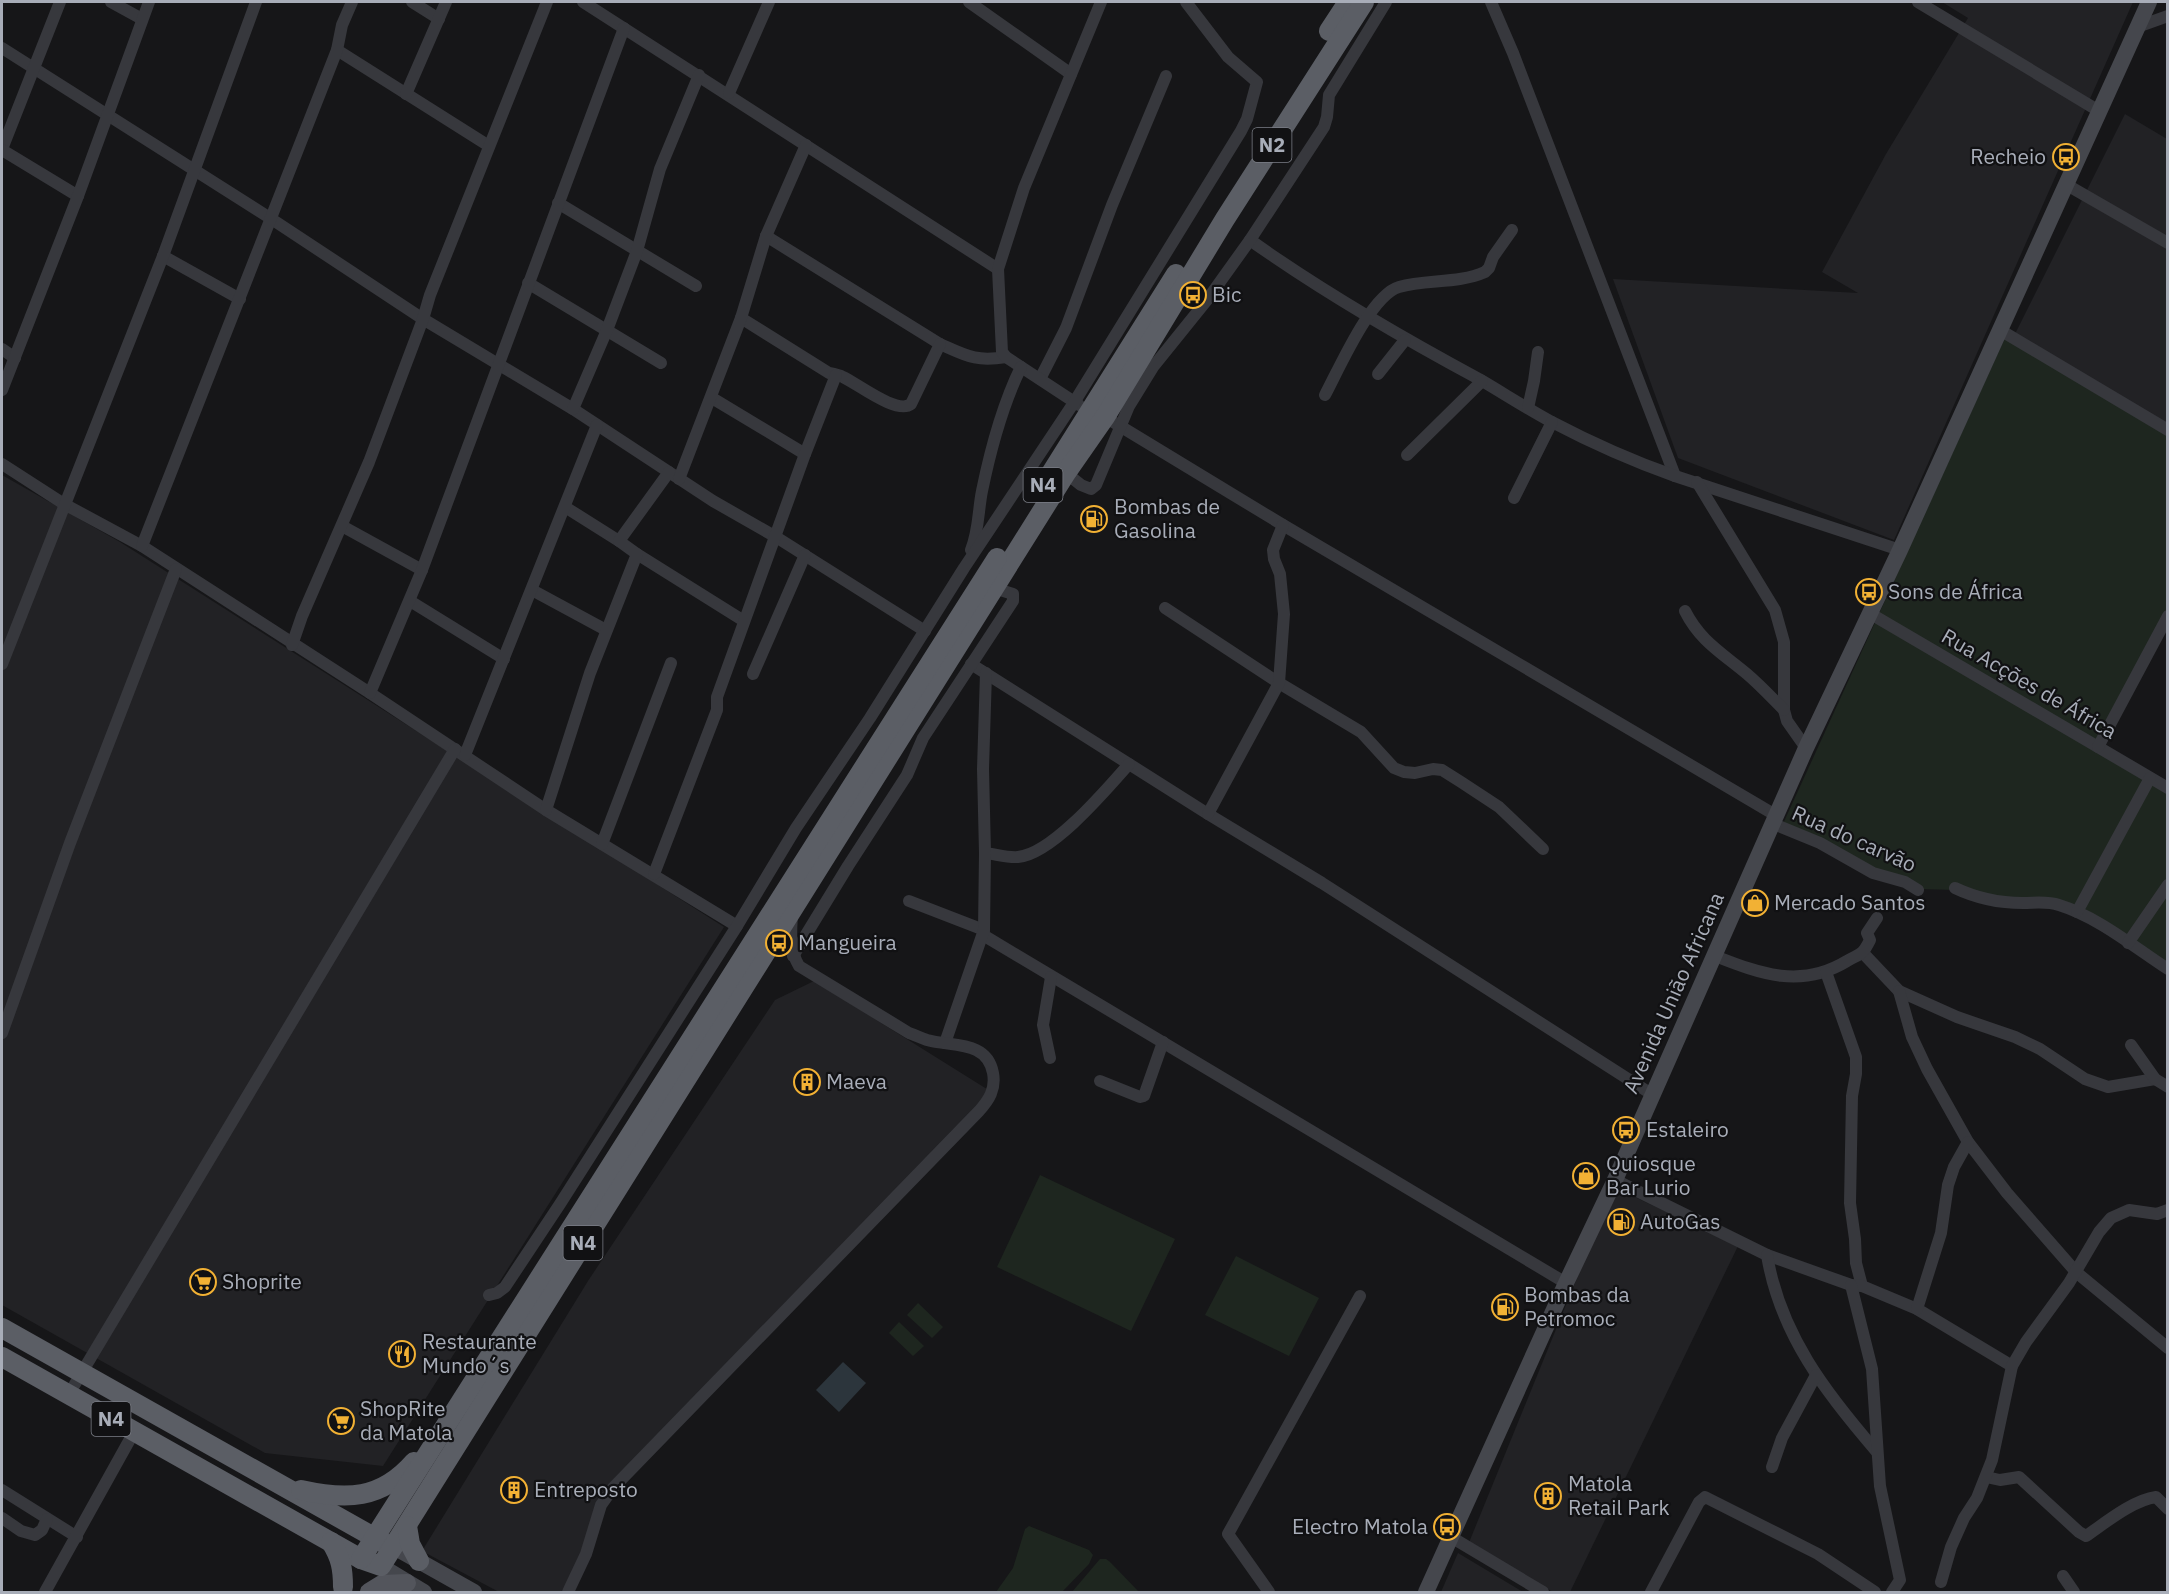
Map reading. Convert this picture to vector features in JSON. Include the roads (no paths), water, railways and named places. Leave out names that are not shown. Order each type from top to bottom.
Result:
[{"type":"highway","name":"N4","points":[[2,1357],[361,1559],[381,1566],[1066,473],[1097,414],[1348,2]]},
{"type":"highway","name":"N2","points":[[1182,289],[1364,2]]},
{"type":"highway","name":"N4","points":[[361,1559],[1097,414],[1182,289]]},
{"type":"highway","name":"N4","points":[[2,1328],[374,1538],[394,1547]]},
{"type":"highway","points":[[281,1485],[336,1497],[348,1497],[380,1488],[392,1482],[412,1465],[451,1416]]},
{"type":"highway","points":[[407,1526],[410,1544],[418,1561]]},
{"type":"highway","points":[[330,1541],[342,1563],[341,1590]]},
{"type":"main road","name":"Avenida União Africana","points":[[1426,1593],[1615,1180],[1806,748],[1871,614],[2149,2]]},
{"type":"main road","points":[[394,1547],[474,1593]]},
{"type":"main road","points":[[341,1590],[361,1559]]},
{"type":"main road","points":[[364,1593],[381,1566],[424,1593]]},
{"type":"main road","points":[[369,1593],[382,1584],[407,1583]]},
{"type":"street","points":[[60,2],[2,149],[78,196]]},
{"type":"street","points":[[111,2],[142,19]]},
{"type":"street","points":[[2,390],[109,115],[148,2]]},
{"type":"street","points":[[2,664],[163,256],[256,2]]},
{"type":"street","points":[[142,546],[337,50],[342,25],[352,2]]},
{"type":"street","points":[[412,2],[439,19]]},
{"type":"street","points":[[406,94],[446,2]]},
{"type":"street","points":[[292,645],[302,616],[342,526],[423,319],[430,295],[547,2]]},
{"type":"street","points":[[583,2],[729,93],[998,269]]},
{"type":"street","points":[[729,93],[769,2]]},
{"type":"street","points":[[969,2],[1071,74]]},
{"type":"street","points":[[766,236],[940,344],[981,360],[1006,357],[1001,345],[998,269],[1024,188],[1101,2]]},
{"type":"street","points":[[489,1295],[505,1287],[560,1204],[737,926],[796,828],[870,718],[964,568],[1097,414],[1247,119],[1257,86],[1256,80],[1228,57],[1186,2]]},
{"type":"street","points":[[1097,414],[1129,406],[1153,367],[1207,300],[1250,240],[1324,127],[1329,95],[1386,2]]},
{"type":"street","points":[[1491,2],[1513,53],[1675,476]]},
{"type":"street","points":[[1918,2],[2099,111]]},
{"type":"street","points":[[2137,27],[2168,16]]},
{"type":"street","points":[[370,693],[422,570],[624,28]]},
{"type":"street","points":[[2,48],[270,218],[423,319],[573,409],[674,476],[925,631]]},
{"type":"street","points":[[337,50],[489,146]]},
{"type":"street","points":[[573,409],[607,330],[637,251],[660,169],[699,75]]},
{"type":"street","points":[[1040,379],[1066,328],[1112,205],[1166,76]]},
{"type":"street","points":[[620,541],[674,476],[712,398],[741,318],[766,236],[806,145]]},
{"type":"street","points":[[2067,185],[2168,243]]},
{"type":"street","points":[[558,203],[696,286]]},
{"type":"street","points":[[1325,395],[1367,316],[1387,294],[1400,286],[1448,281],[1485,272],[1512,230]]},
{"type":"street","points":[[1250,240],[1405,340],[1552,422],[1640,463],[1675,476],[1900,550]]},
{"type":"street","points":[[163,256],[240,299]]},
{"type":"street","points":[[528,283],[661,363]]},
{"type":"street","points":[[741,318],[829,373],[840,375],[895,405],[908,406],[940,344]]},
{"type":"street","points":[[2000,330],[2168,430]]},
{"type":"street","points":[[1378,374],[1405,340]]},
{"type":"street","points":[[2,349],[15,358]]},
{"type":"street","points":[[1528,408],[1538,352]]},
{"type":"street","name":"Rua do carvão","points":[[1006,357],[1097,414],[1775,820],[1873,873],[1905,882],[1918,890]]},
{"type":"street","points":[[964,568],[978,531],[984,484],[1001,415],[1009,391],[1022,367]]},
{"type":"street","points":[[654,874],[717,710],[717,697],[836,375]]},
{"type":"street","points":[[1407,455],[1482,381]]},
{"type":"street","points":[[712,398],[805,454]]},
{"type":"street","points":[[1066,473],[1085,488],[1091,489],[1100,478],[1097,414]]},
{"type":"street","points":[[1514,498],[1552,422]]},
{"type":"street","points":[[69,1394],[460,752],[504,659],[597,424]]},
{"type":"street","points":[[2,464],[64,504],[142,546],[546,810],[737,926]]},
{"type":"street","points":[[1697,482],[1769,599],[1780,623],[1784,642],[1784,710],[1787,721],[1806,748]]},
{"type":"street","points":[[565,507],[744,621]]},
{"type":"street","points":[[1208,814],[1279,683],[1284,614],[1280,574],[1273,550],[1283,525]]},
{"type":"street","points":[[342,526],[422,570]]},
{"type":"street","points":[[546,810],[590,673],[637,554]]},
{"type":"street","points":[[753,674],[805,555]]},
{"type":"street","points":[[2,1033],[70,843],[176,569]]},
{"type":"street","points":[[793,956],[848,866],[908,775],[923,738],[1012,601],[1013,594],[994,588]]},
{"type":"street","points":[[532,590],[606,630]]},
{"type":"street","points":[[410,601],[504,659]]},
{"type":"street","points":[[1165,608],[1279,683],[1361,732],[1394,768],[1415,773],[1433,769],[1442,770],[1461,782],[1499,807],[1543,849]]},
{"type":"street","points":[[1685,611],[1693,628],[1703,638],[1749,676],[1784,710]]},
{"type":"street","name":"Rua Acções de África","points":[[1871,614],[2168,788]]},
{"type":"street","points":[[2098,747],[2168,616]]},
{"type":"street","points":[[602,844],[671,663]]},
{"type":"street","points":[[971,664],[1208,814],[1322,883],[1653,1095]]},
{"type":"street","points":[[945,1042],[984,933],[983,769],[986,673]]},
{"type":"street","points":[[985,853],[1017,857],[1041,848],[1083,814],[1129,764]]},
{"type":"street","points":[[2077,912],[2150,778]]},
{"type":"street","points":[[2128,943],[2168,885]]},
{"type":"street","points":[[1955,888],[1971,896],[2006,902],[2039,902],[2058,905],[2077,912],[2168,969]]},
{"type":"street","points":[[909,901],[984,933],[1051,976],[1566,1283]]},
{"type":"street","points":[[568,1593],[586,1554],[601,1505],[613,1488],[988,1101],[993,1090],[994,1077],[991,1063],[983,1054],[968,1046],[928,1040],[909,1033],[799,966],[793,956],[791,944],[792,908]]},
{"type":"street","points":[[1715,956],[1754,972],[1777,976],[1795,977],[1826,972],[1863,953],[1870,940],[1867,933],[1877,918]]},
{"type":"street","points":[[1863,953],[1899,991],[1957,1017],[2015,1036],[2040,1049],[2085,1079],[2109,1088],[2155,1079]]},
{"type":"street","points":[[1826,972],[1856,1057],[1852,1096],[1850,1203],[1855,1239],[1857,1286],[1872,1369],[1880,1486],[1900,1580],[1892,1593]]},
{"type":"street","points":[[1050,1058],[1043,1025],[1051,976]]},
{"type":"street","points":[[1899,991],[1912,1037],[1927,1069],[1968,1142],[2007,1193],[2076,1272],[2168,1348]]},
{"type":"street","points":[[1100,1081],[1140,1097],[1144,1096],[1162,1042]]},
{"type":"street","points":[[2131,1045],[2155,1079],[2168,1087]]},
{"type":"street","points":[[1917,1309],[1941,1233],[1948,1185],[1954,1167],[1968,1142]]},
{"type":"street","points":[[1615,1180],[1767,1255],[1917,1309],[2012,1366]]},
{"type":"street","points":[[1941,1582],[1951,1547],[1986,1477],[2003,1417],[2012,1366],[2026,1342],[2076,1272],[2099,1232],[2111,1218],[2129,1210],[2157,1214],[2168,1210]]},
{"type":"street","points":[[1767,1255],[1770,1275],[1792,1335],[1816,1375],[1843,1412],[1877,1452]]},
{"type":"street","points":[[1269,1593],[1228,1534],[1360,1296]]},
{"type":"street","points":[[1772,1467],[1782,1438],[1816,1375]]},
{"type":"street","points":[[45,1593],[134,1432]]},
{"type":"street","points":[[1986,1477],[2000,1480],[2019,1477],[2086,1536],[2148,1498],[2156,1497],[2168,1509]]},
{"type":"street","points":[[2,1490],[77,1537]]},
{"type":"street","points":[[1651,1593],[1699,1502],[1705,1497],[1711,1498],[1744,1518],[1818,1554],[1872,1592]]},
{"type":"street","points":[[2,1518],[21,1531],[35,1535],[42,1530],[47,1519]]},
{"type":"street","points":[[1451,1537],[1543,1593]]},
{"type":"street","points":[[2063,1576],[2074,1593]]},
{"type":"place","name":"Recheio","points":[[2066,157]]},
{"type":"place","name":"Bic","points":[[1193,295]]},
{"type":"place","name":"Bombas de Gasolina","points":[[1094,519]]},
{"type":"place","name":"Sons de África","points":[[1869,592]]},
{"type":"place","name":"Mercado Santos","points":[[1755,903]]},
{"type":"place","name":"Mangueira","points":[[779,943]]},
{"type":"place","name":"Maeva","points":[[807,1082]]},
{"type":"place","name":"Estaleiro","points":[[1626,1130]]},
{"type":"place","name":"Quiosque Bar Lurio","points":[[1586,1176]]},
{"type":"place","name":"AutoGas","points":[[1621,1222]]},
{"type":"place","name":"Shoprite","points":[[203,1282]]},
{"type":"place","name":"Bombas da Petromoc","points":[[1505,1307]]},
{"type":"place","name":"Restaurante Mundo´s","points":[[402,1354]]},
{"type":"place","name":"ShopRite da Matola","points":[[341,1421]]},
{"type":"place","name":"Entreposto","points":[[514,1490]]},
{"type":"place","name":"Matola Retail Park","points":[[1548,1496]]},
{"type":"place","name":"Electro Matola","points":[[1447,1527]]}]
